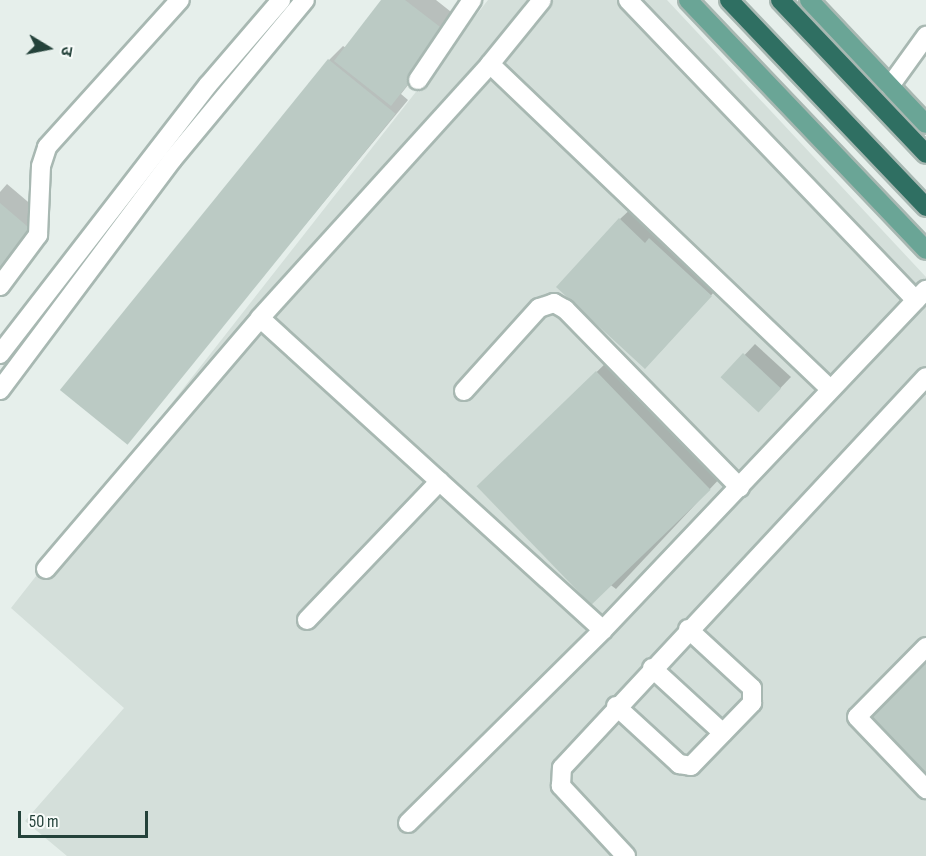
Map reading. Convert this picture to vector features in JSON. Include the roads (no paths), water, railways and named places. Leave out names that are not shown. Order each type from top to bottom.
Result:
[{"type":"highway","points":[[729,0],[926,207]]},
{"type":"highway","points":[[780,0],[926,154]]},
{"type":"main road","points":[[688,0],[926,250]]},
{"type":"main road","points":[[809,0],[926,124]]},
{"type":"street","points":[[0,286],[38,235],[41,166],[47,147],[180,0]]},
{"type":"street","points":[[0,354],[208,85],[281,0]]},
{"type":"street","points":[[0,390],[172,160],[305,0]]},
{"type":"street","points":[[418,80],[472,0]]},
{"type":"street","points":[[46,569],[260,318],[490,64],[542,0]]},
{"type":"street","points":[[408,823],[603,630],[921,295],[628,0]]},
{"type":"street","points":[[890,86],[926,36]]},
{"type":"street","points":[[490,64],[830,389]]},
{"type":"street","points":[[464,391],[539,308],[554,303],[565,309],[740,488]]},
{"type":"street","points":[[260,318],[603,630]]},
{"type":"street","points":[[626,856],[560,780],[562,768],[616,706],[926,377]]},
{"type":"street","points":[[307,620],[440,480]]},
{"type":"street","points":[[616,706],[686,766],[691,766],[752,703],[752,688],[688,629]]},
{"type":"street","points":[[926,646],[857,717],[926,789]]},
{"type":"street","points":[[652,668],[723,733]]}]
